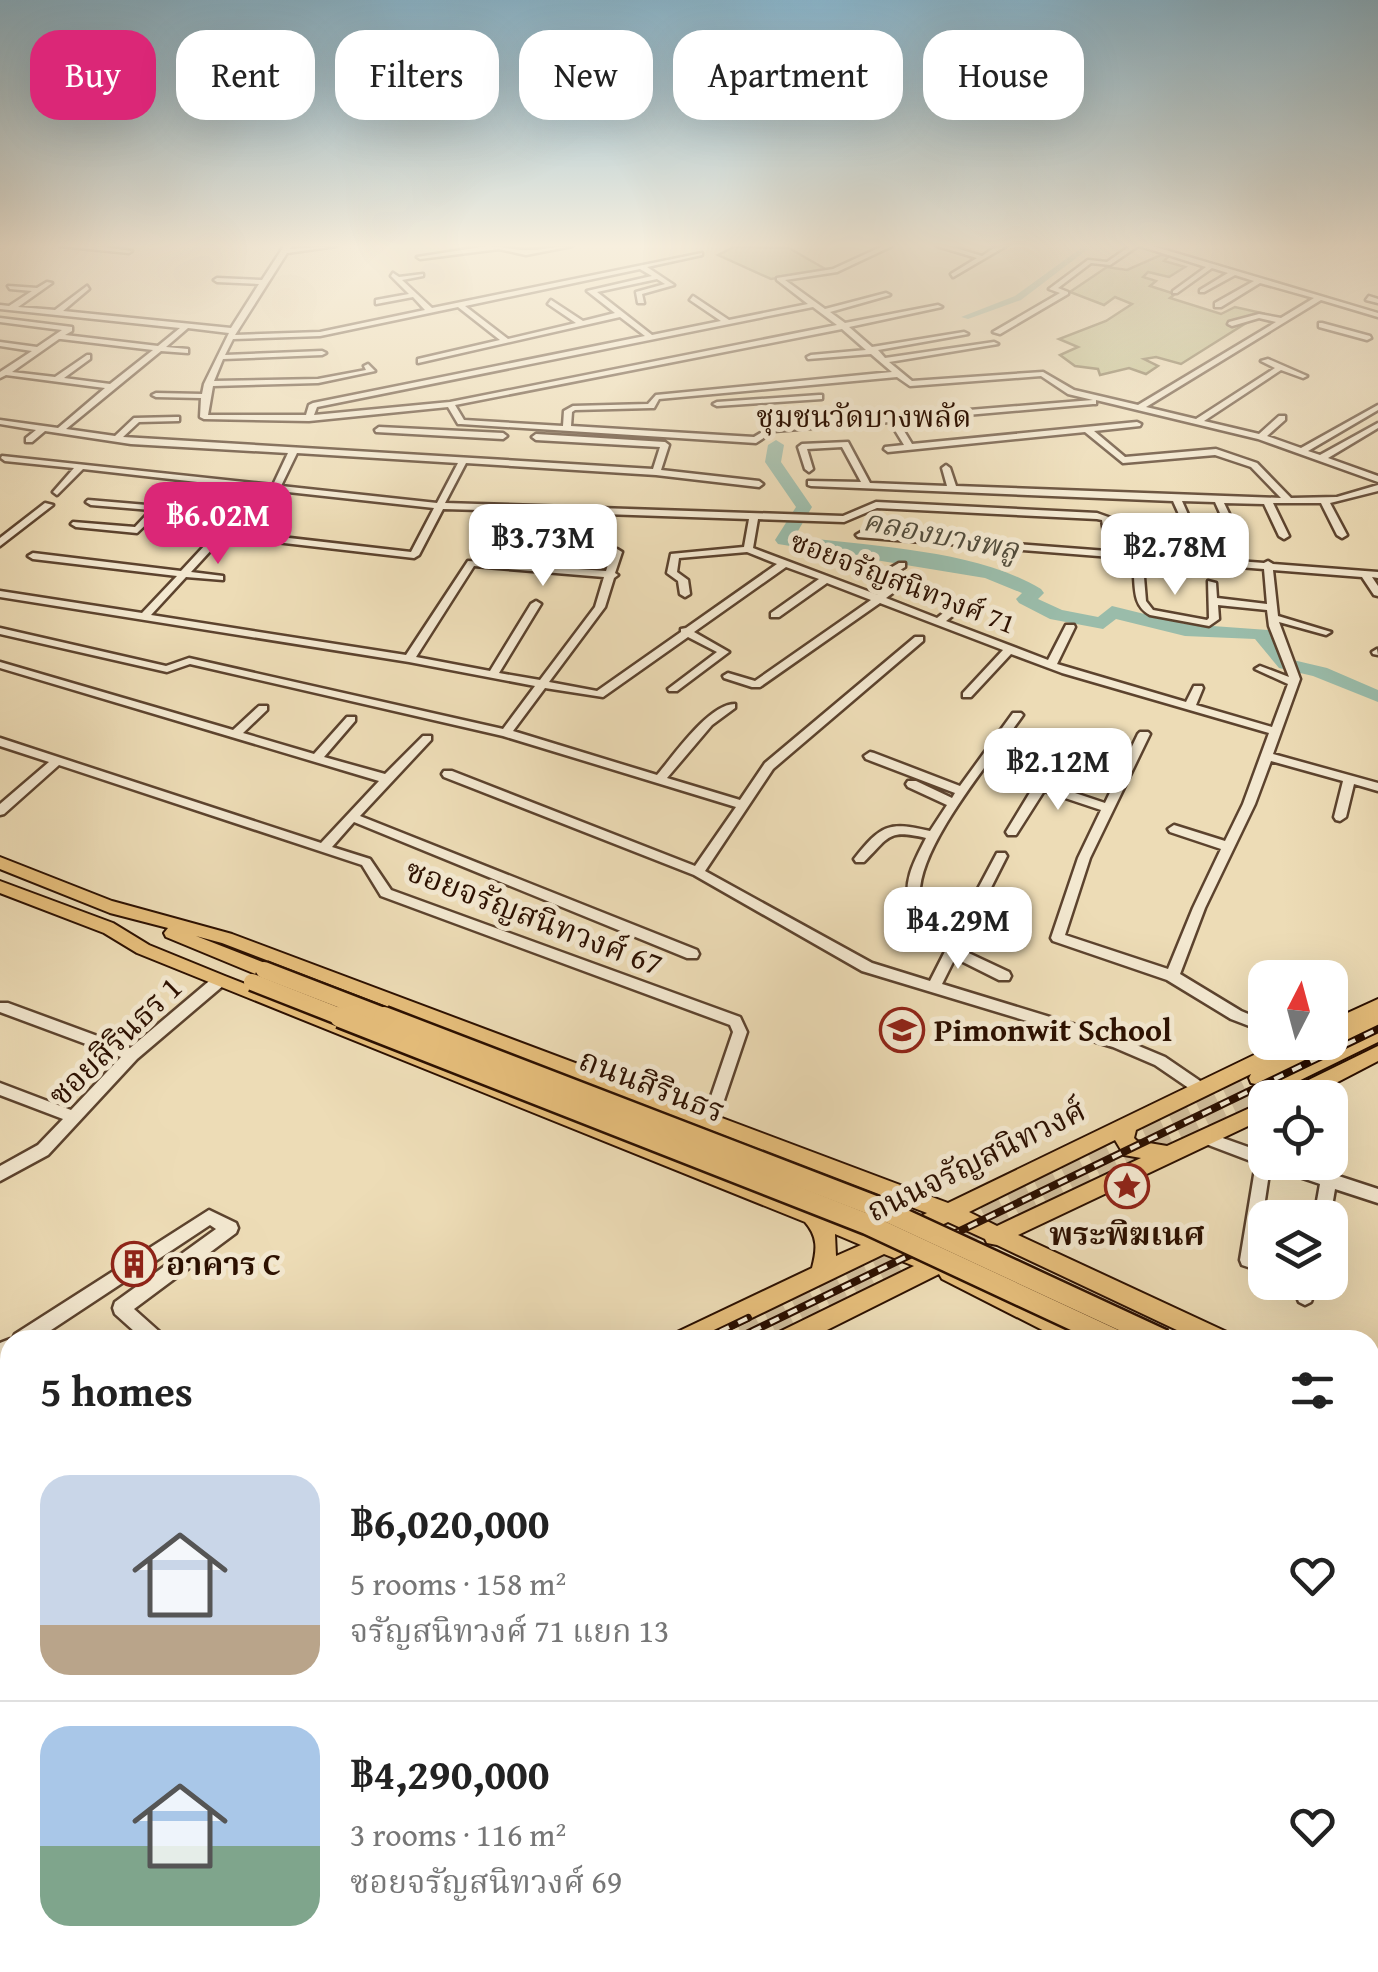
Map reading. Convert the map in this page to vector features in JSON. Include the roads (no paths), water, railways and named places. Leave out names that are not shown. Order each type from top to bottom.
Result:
[{"type":"main road","name":"ถนนสิรินธร","points":[[0,863],[109,906],[258,976],[867,1224],[1095,1330]]},
{"type":"main road","name":"ถนนสิรินธร","points":[[0,887],[107,928],[258,976],[876,1206],[1143,1330]]},
{"type":"main road","name":"ถนนสิรินธร","points":[[109,906],[226,938],[711,1120],[951,1214],[1200,1330]]},
{"type":"main road","name":"ถนนสิรินธร","points":[[107,928],[143,949],[219,982],[936,1266],[1064,1330]]},
{"type":"main road","points":[[1348,1020],[1378,1006]]},
{"type":"main road","points":[[1378,1020],[1263,1083],[1378,1034]]},
{"type":"main road","points":[[1325,1080],[1378,1053]]},
{"type":"main road","name":"ถนนจรัญสนิทวงศ์","points":[[704,1330],[951,1214],[1261,1060]]},
{"type":"main road","points":[[634,1145],[677,1138],[682,1129],[679,1116],[668,1104]]},
{"type":"main road","points":[[808,1330],[1248,1117]]},
{"type":"main road","points":[[1127,1126],[1124,1139],[1131,1150],[1171,1152]]},
{"type":"main road","points":[[794,1208],[817,1219],[826,1232],[828,1248],[820,1275]]},
{"type":"street","points":[[2,374],[59,338]]},
{"type":"street","points":[[70,338],[185,351]]},
{"type":"street","points":[[62,428],[171,338]]},
{"type":"street","points":[[232,338],[202,396],[202,416],[309,419],[450,404],[788,338]]},
{"type":"street","points":[[501,338],[506,342]]},
{"type":"street","points":[[421,361],[523,338]]},
{"type":"street","points":[[309,419],[313,405],[645,338]]},
{"type":"street","points":[[859,338],[910,384],[1043,374],[1071,392],[1261,436],[1378,478]]},
{"type":"street","points":[[913,338],[919,342]]},
{"type":"street","points":[[812,357],[941,338]]},
{"type":"street","points":[[1142,406],[1255,338]]},
{"type":"street","points":[[0,344],[42,350]]},
{"type":"street","points":[[886,360],[994,344]]},
{"type":"street","points":[[222,357],[322,353]]},
{"type":"street","points":[[58,379],[86,357]]},
{"type":"street","points":[[1265,361],[1302,376]]},
{"type":"street","points":[[859,364],[866,377]]},
{"type":"street","points":[[208,384],[318,380],[371,371],[368,366]]},
{"type":"street","points":[[1199,422],[1281,367]]},
{"type":"street","points":[[2,374],[112,387]]},
{"type":"street","points":[[567,428],[568,411],[573,408],[653,406],[656,396],[900,374]]},
{"type":"street","points":[[752,387],[760,401]]},
{"type":"street","points":[[156,395],[202,396]]},
{"type":"street","points":[[717,404],[819,397]]},
{"type":"street","points":[[536,437],[756,440],[772,429],[1115,400]]},
{"type":"street","points":[[450,404],[461,422]]},
{"type":"street","points":[[1304,450],[1378,407]]},
{"type":"street","points":[[218,430],[224,418]]},
{"type":"street","points":[[1261,436],[1282,418]]},
{"type":"street","points":[[119,438],[137,420],[176,419]]},
{"type":"street","points":[[894,420],[910,447]]},
{"type":"street","points":[[0,422],[119,438],[656,472],[760,484]]},
{"type":"street","points":[[461,422],[567,428],[667,440]]},
{"type":"street","points":[[456,432],[461,422]]},
{"type":"street","points":[[888,449],[1137,424]]},
{"type":"street","points":[[1324,457],[1378,425]]},
{"type":"street","points":[[29,440],[44,426]]},
{"type":"street","points":[[380,430],[504,436]]},
{"type":"street","points":[[1087,430],[1124,460],[1211,451],[1254,465],[1290,501]]},
{"type":"street","points":[[656,472],[667,440]]},
{"type":"street","points":[[809,469],[802,448],[845,444],[866,484]]},
{"type":"street","points":[[275,490],[293,452]]},
{"type":"street","name":"ซอยจรัญสนิทวงศ์ 71","points":[[5,458],[262,490],[442,506],[754,516],[748,549],[1051,666],[1275,731]]},
{"type":"street","points":[[224,533],[414,555],[463,461]]},
{"type":"street","points":[[57,492],[80,468]]},
{"type":"street","points":[[946,468],[946,509]]},
{"type":"street","points":[[811,483],[1267,501],[1325,501],[1378,488]]},
{"type":"street","points":[[92,502],[198,511],[219,485]]},
{"type":"street","points":[[144,617],[262,490]]},
{"type":"street","points":[[1176,498],[1194,538],[1238,543],[1218,500]]},
{"type":"street","points":[[1267,501],[1284,536]]},
{"type":"street","points":[[1325,501],[1342,534]]},
{"type":"street","points":[[0,543],[48,505]]},
{"type":"street","points":[[754,516],[844,519],[876,506],[1103,517],[1112,554]]},
{"type":"street","points":[[476,536],[486,508]]},
{"type":"street","points":[[76,524],[137,530],[156,509]]},
{"type":"street","points":[[536,544],[542,509]]},
{"type":"street","points":[[0,526],[18,529]]},
{"type":"street","points":[[861,536],[1378,575]]},
{"type":"street","points":[[685,594],[683,580],[672,573],[674,556],[748,549]]},
{"type":"street","points":[[506,733],[600,607],[613,575],[616,552]]},
{"type":"street","points":[[34,556],[220,578]]},
{"type":"street","points":[[0,594],[408,659],[599,695],[786,562]]},
{"type":"street","points":[[408,659],[471,564],[613,575]]},
{"type":"street","points":[[1172,976],[1229,848],[1294,673],[1276,634],[1268,564]]},
{"type":"street","points":[[864,587],[902,565]]},
{"type":"street","points":[[1364,573],[1378,594]]},
{"type":"street","points":[[1139,577],[1142,600],[1158,616],[1214,622],[1211,583]]},
{"type":"street","points":[[774,615],[827,578]]},
{"type":"street","points":[[728,676],[756,685],[894,587],[879,578]]},
{"type":"street","points":[[1213,601],[1272,612],[1326,632]]},
{"type":"street","points":[[492,676],[536,604]]},
{"type":"street","points":[[939,622],[960,605]]},
{"type":"street","points":[[1051,666],[1070,627]]},
{"type":"street","points":[[0,631],[169,670],[188,661],[506,733],[743,805]]},
{"type":"street","points":[[673,689],[724,652],[685,631]]},
{"type":"street","points":[[698,872],[769,766],[918,639]]},
{"type":"street","points":[[967,695],[1009,650]]},
{"type":"street","points":[[0,665],[387,779]]},
{"type":"street","points":[[1260,669],[1294,673]]},
{"type":"street","points":[[1190,707],[1198,688]]},
{"type":"street","points":[[659,780],[708,723],[731,706]]},
{"type":"street","points":[[235,734],[263,708]]},
{"type":"street","points":[[968,922],[912,899],[912,887],[933,836],[953,803],[1017,715]]},
{"type":"street","points":[[316,758],[351,719]]},
{"type":"street","points":[[1144,734],[1084,858],[1058,938],[1172,976],[1248,1020]]},
{"type":"street","points":[[324,848],[427,738]]},
{"type":"street","name":"ซอยจรัญสนิทวงศ์ 67","points":[[0,742],[372,865],[386,893],[735,1022],[740,1032],[711,1120]]},
{"type":"street","points":[[870,756],[962,791]]},
{"type":"street","points":[[1266,756],[1378,787]]},
{"type":"street","points":[[0,812],[57,761]]},
{"type":"street","points":[[1012,832],[1052,766]]},
{"type":"street","points":[[448,774],[698,872],[852,960],[1131,1048],[1201,1089]]},
{"type":"street","points":[[1340,817],[1350,779]]},
{"type":"street","points":[[912,784],[953,803]]},
{"type":"street","points":[[1040,786],[1108,808]]},
{"type":"street","points":[[352,816],[692,954]]},
{"type":"street","points":[[860,859],[887,831],[905,829],[933,836]]},
{"type":"street","points":[[1174,829],[1229,848]]},
{"type":"street","points":[[934,988],[1001,856]]},
{"type":"street","points":[[953,951],[1004,976]]},
{"type":"street","name":"ซอยสิรินธร 1","points":[[0,1174],[43,1150],[132,1054],[219,982]]},
{"type":"street","points":[[2,1007],[132,1054]]},
{"type":"street","points":[[0,1089],[74,1116]]},
{"type":"street","points":[[1203,1138],[1248,1154]]},
{"type":"street","points":[[1325,1200],[1328,1180],[1378,1196]]},
{"type":"street","points":[[37,1330],[209,1217],[230,1228],[121,1308],[145,1330]]},
{"type":"waterway","name":"คลองบางพลู","points":[[776,445],[773,462],[804,507],[784,540],[990,574],[1035,593],[1025,599],[1057,615],[1103,623],[1112,612],[1185,630],[1261,634],[1286,664],[1320,672],[1378,696]]},
{"type":"tunnel","points":[[732,1330],[1258,1078]]},
{"type":"tunnel","points":[[767,1330],[1248,1098]]},
{"type":"railway","points":[[755,1330],[1378,1029]]},
{"type":"railway","points":[[723,1330],[748,1318]]},
{"type":"place","name":"Pimonwit School","points":[[902,1030]]},
{"type":"place","name":"พระพิฆเนศ","points":[[1127,1186]]},
{"type":"place","name":"อาคาร C","points":[[134,1264]]},
{"type":"district","name":"ชุมชนวัดบางพลัด","points":[[864,417]]}]
